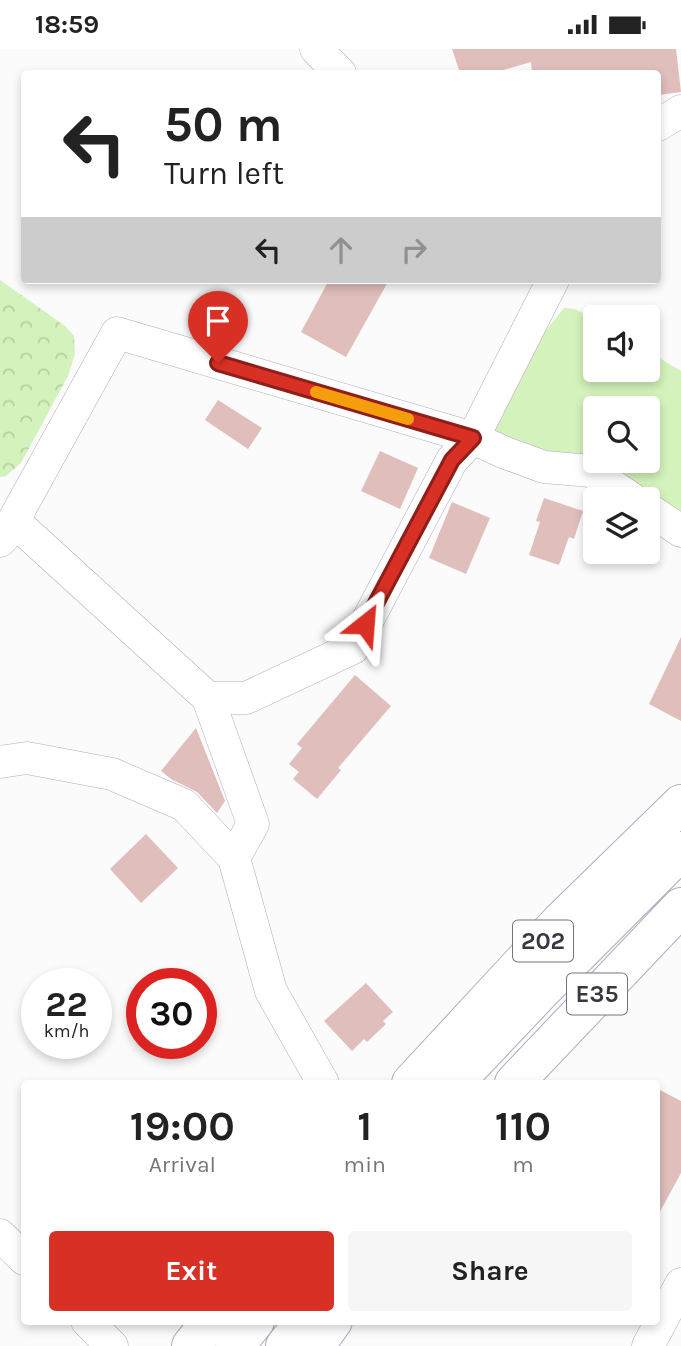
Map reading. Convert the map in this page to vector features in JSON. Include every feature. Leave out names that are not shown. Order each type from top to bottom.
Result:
[{"type":"highway","name":"202","points":[[414,1080],[561,921],[681,804]]},
{"type":"highway","name":"E35","points":[[457,1080],[681,851]]},
{"type":"highway","name":"E35","points":[[517,1080],[681,907]]},
{"type":"highway","points":[[539,1080],[681,935]]},
{"type":"highway","points":[[191,1346],[208,1325]]},
{"type":"highway","points":[[235,1346],[252,1325]]},
{"type":"highway","points":[[285,1346],[302,1325]]},
{"type":"highway","points":[[315,1346],[331,1325]]},
{"type":"street","points":[[316,49],[338,70]]},
{"type":"street","points":[[661,123],[681,111]]},
{"type":"street","points":[[208,698],[246,698],[353,647],[452,460],[473,438],[551,284]]},
{"type":"street","points":[[234,858],[253,824],[208,698],[7,531],[117,333],[473,438],[544,467],[590,471],[614,487]]},
{"type":"street","points":[[660,517],[681,531]]},
{"type":"street","points":[[0,762],[27,758],[112,774],[184,805],[234,858],[271,991],[321,1080]]},
{"type":"street","points":[[0,1235],[21,1256]]},
{"type":"street","points":[[660,1324],[681,1285]]},
{"type":"street","points":[[91,1325],[112,1346]]},
{"type":"street","points":[[648,1346],[659,1325]]},
{"type":"green space","points":[[0,280],[65,326],[74,336],[75,354],[68,376],[21,463],[6,476],[0,477]]},
{"type":"green space","points":[[564,308],[575,309],[583,313],[583,382],[660,382],[660,358],[681,371],[681,516],[660,504],[660,487],[630,487],[605,473],[660,473],[660,396],[583,396],[583,461],[496,438],[491,422],[530,350]]},
{"type":"building","points":[[452,49],[676,49],[681,92],[661,95],[661,70],[532,70],[531,62],[503,70],[459,70]]},
{"type":"building","points":[[327,284],[387,284],[346,357],[301,332]]},
{"type":"building","points":[[218,400],[262,428],[248,449],[205,420]]},
{"type":"building","points":[[380,451],[418,468],[400,509],[361,491]]},
{"type":"building","points":[[544,498],[583,511],[574,539],[569,537],[559,565],[529,555],[540,522],[536,521]]},
{"type":"building","points":[[452,502],[490,518],[466,574],[429,558]]},
{"type":"building","points":[[681,637],[681,721],[649,704]]},
{"type":"building","points":[[355,675],[391,706],[338,768],[341,770],[317,799],[293,779],[299,772],[289,764],[302,748],[297,744]]},
{"type":"building","points":[[196,728],[225,801],[217,813],[197,792],[161,771]]},
{"type":"building","points":[[146,834],[178,868],[141,903],[110,869]]},
{"type":"building","points":[[366,983],[393,1012],[383,1021],[386,1024],[367,1042],[364,1039],[352,1051],[324,1021]]},
{"type":"building","points":[[660,1090],[681,1101],[681,1173],[660,1212]]},
{"type":"slow traffic","points":[[316,392],[408,419]]},
{"type":"route","points":[[218,363],[473,438],[452,460],[365,624]]}]
